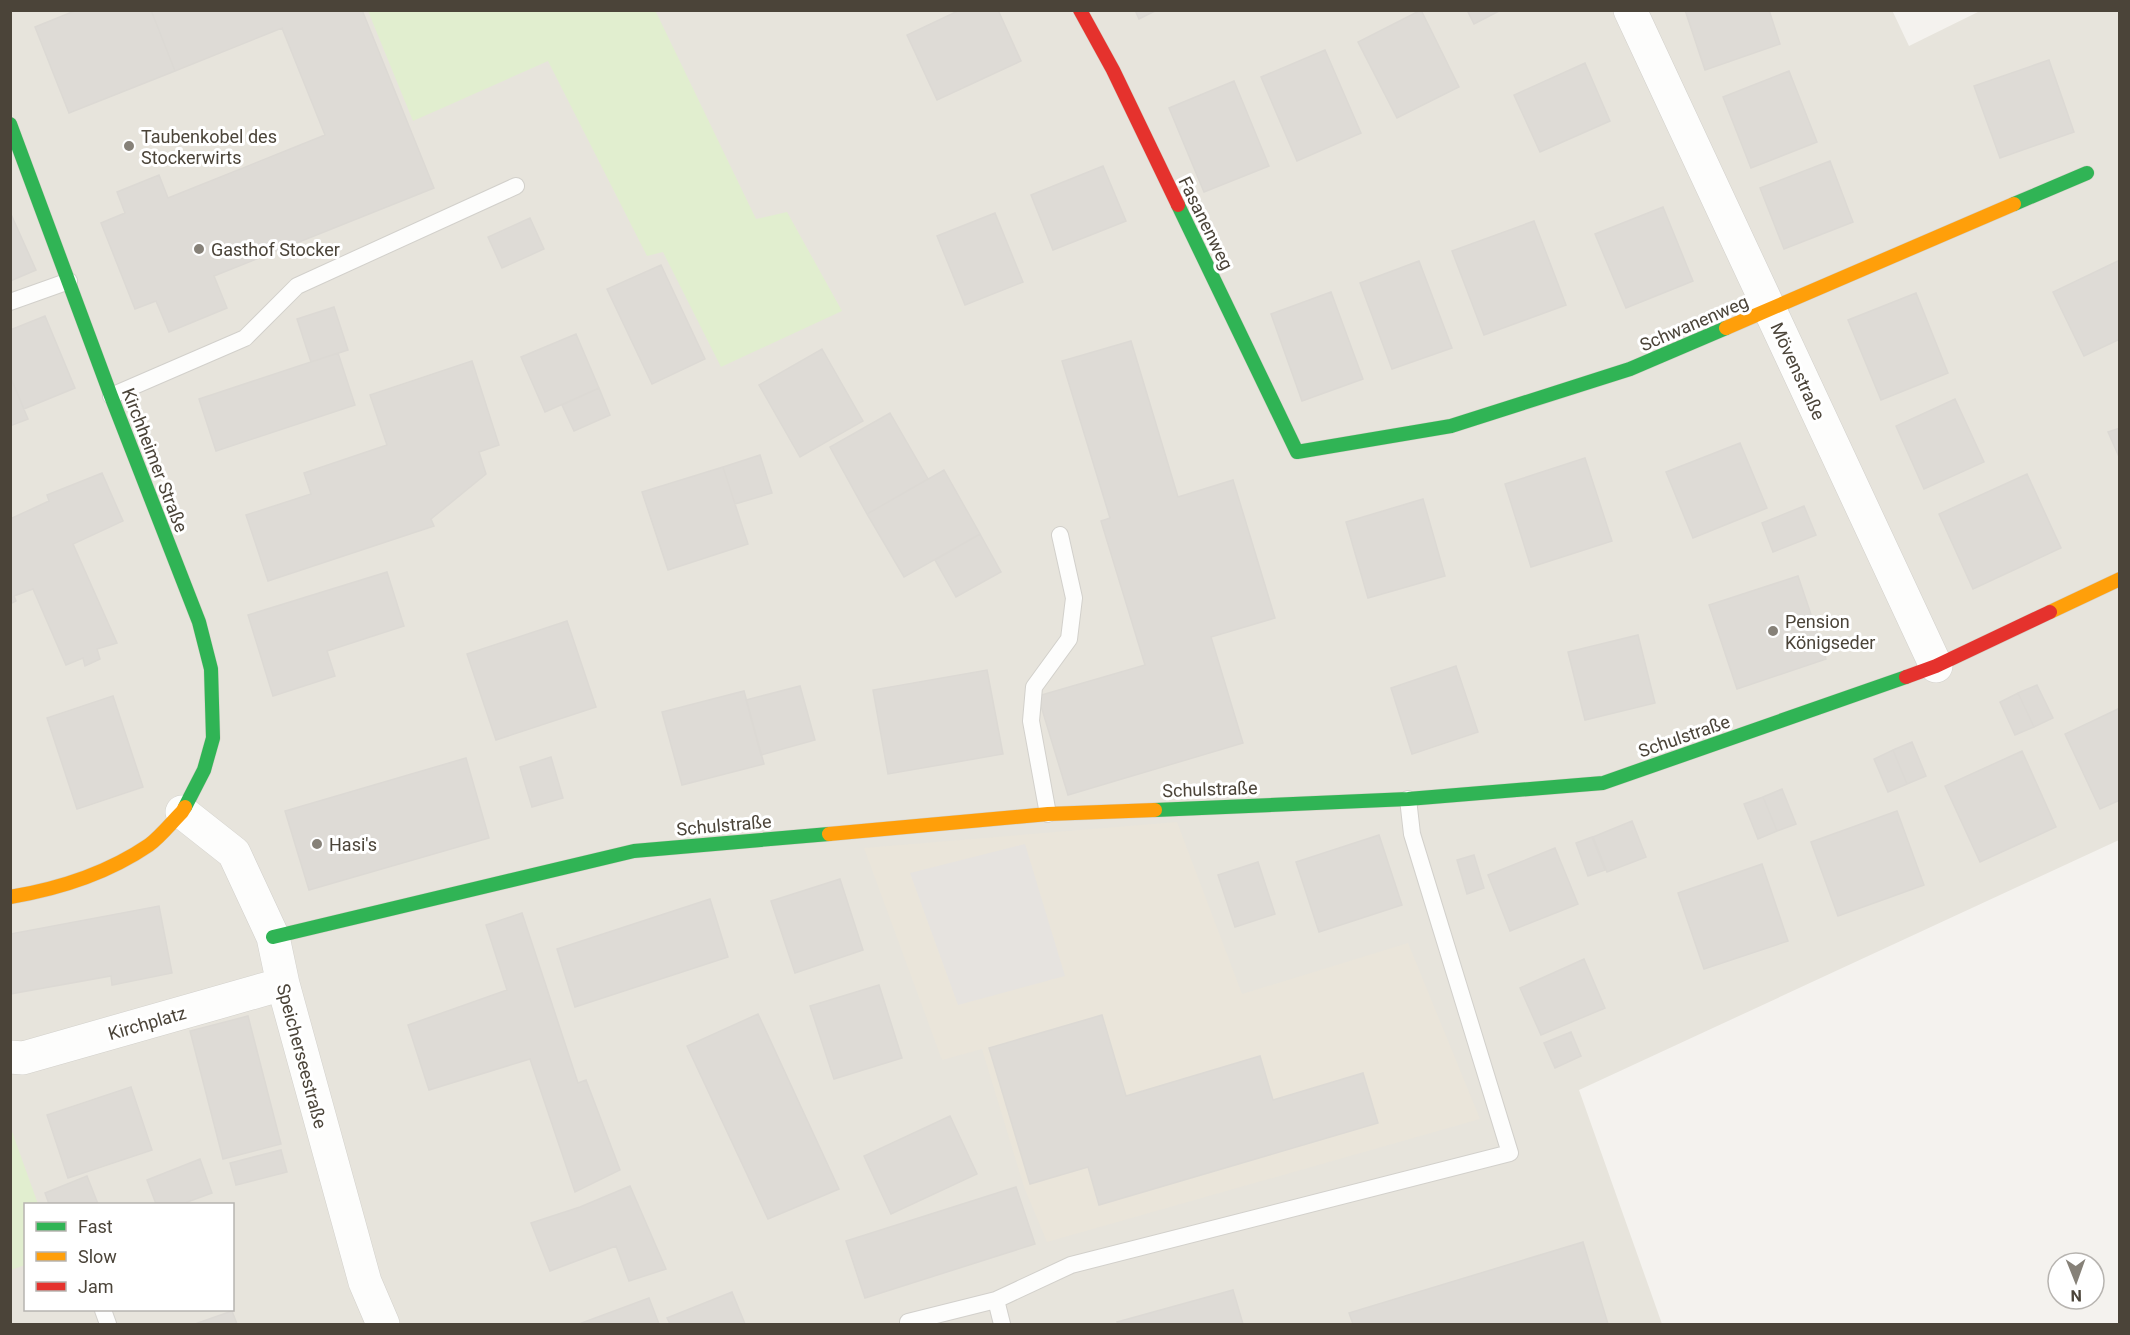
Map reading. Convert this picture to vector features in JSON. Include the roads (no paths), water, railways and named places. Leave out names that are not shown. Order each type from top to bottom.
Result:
[{"type":"street","name":"Fasanenweg","points":[[1080,10],[1113,70],[1297,452]]},
{"type":"street","name":"Mövenstraße","points":[[1630,10],[1936,666]]},
{"type":"street","name":"Kirchheimer Straße","points":[[10,124],[111,396],[199,622],[211,669],[213,738],[204,770],[182,812],[150,844],[108,868],[44,891],[10,897]]},
{"type":"street","name":"Schwanenweg","points":[[1297,452],[1451,426],[1630,369],[2087,173]]},
{"type":"street","name":"Schulstraße","points":[[273,937],[634,851],[1048,814],[1408,799],[1603,783],[1936,666],[2120,579]]},
{"type":"street","name":"Speicherseestraße","points":[[182,812],[234,853],[273,937],[283,984],[365,1282],[382,1324]]},
{"type":"street","name":"Kirchplatz","points":[[10,1057],[23,1058],[283,984]]},
{"type":"lane","points":[[111,396],[245,338],[297,286],[516,186]]},
{"type":"lane","points":[[10,303],[69,281]]},
{"type":"lane","points":[[1048,814],[1031,721],[1034,687],[1069,639],[1074,598],[1060,535]]},
{"type":"lane","points":[[908,1322],[996,1300],[1071,1265],[1510,1153],[1412,834],[1408,799]]},
{"type":"lane","points":[[996,1300],[1002,1324]]},
{"type":"place","name":"Taubenkobel des Stockerwirts","points":[[129,146]]},
{"type":"place","name":"Gasthof Stocker","points":[[199,249]]},
{"type":"place","name":"Pension Königseder","points":[[1773,631]]},
{"type":"place","name":"Hasi's","points":[[317,844]]}]
